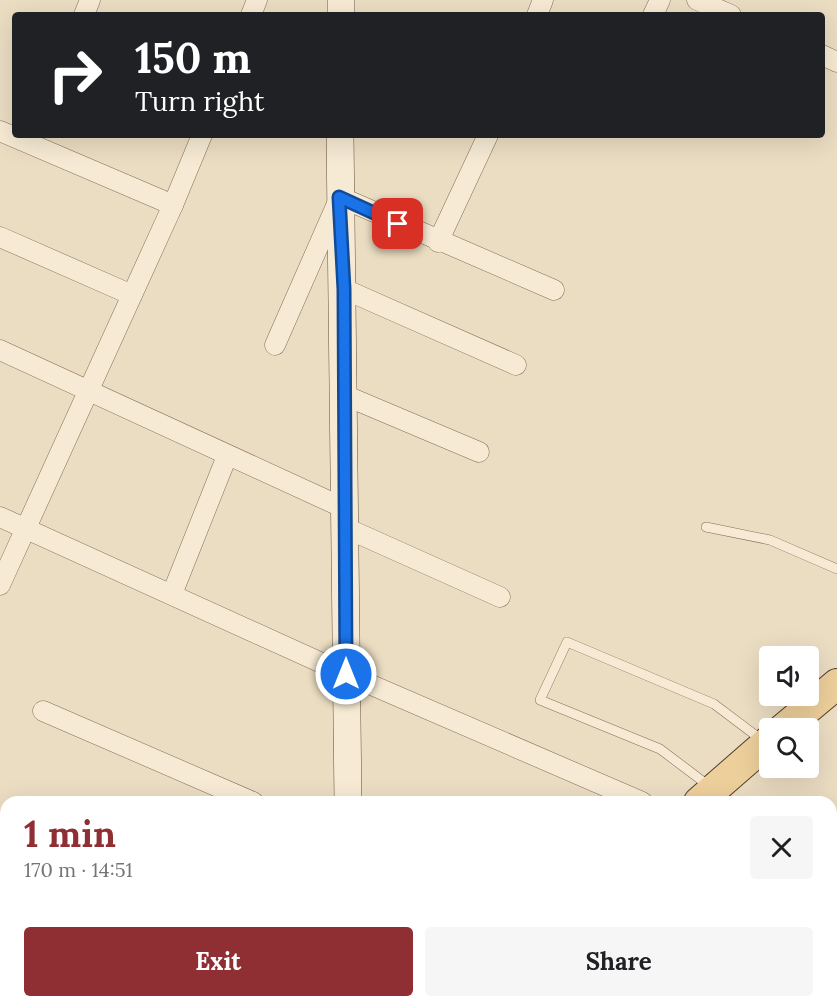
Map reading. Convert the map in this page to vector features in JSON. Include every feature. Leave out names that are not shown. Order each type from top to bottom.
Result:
[{"type":"main road","points":[[340,138],[339,197],[344,289],[348,796]]},
{"type":"main road","points":[[800,718],[837,684]]},
{"type":"main road","points":[[819,721],[837,706]]},
{"type":"main road","points":[[714,796],[759,756]]},
{"type":"street","points":[[697,0],[724,12]]},
{"type":"street","points":[[0,585],[173,205],[201,138]]},
{"type":"street","points":[[438,242],[487,138]]},
{"type":"street","points":[[31,139],[173,205]]},
{"type":"street","points":[[275,345],[339,197],[438,242],[554,290]]},
{"type":"street","points":[[0,237],[132,294]]},
{"type":"street","points":[[344,289],[516,365]]},
{"type":"street","points":[[0,350],[227,456],[500,597]]},
{"type":"street","points":[[344,395],[479,452]]},
{"type":"street","points":[[171,594],[227,456]]},
{"type":"street","points":[[0,517],[346,674],[628,796]]},
{"type":"street","points":[[43,711],[239,796]]},
{"type":"lane","points":[[705,527],[770,540],[837,569]]},
{"type":"lane","points":[[710,796],[660,749],[540,700],[567,642],[714,704],[759,735]]},
{"type":"route","points":[[346,674],[344,289],[339,197],[398,224]]}]
